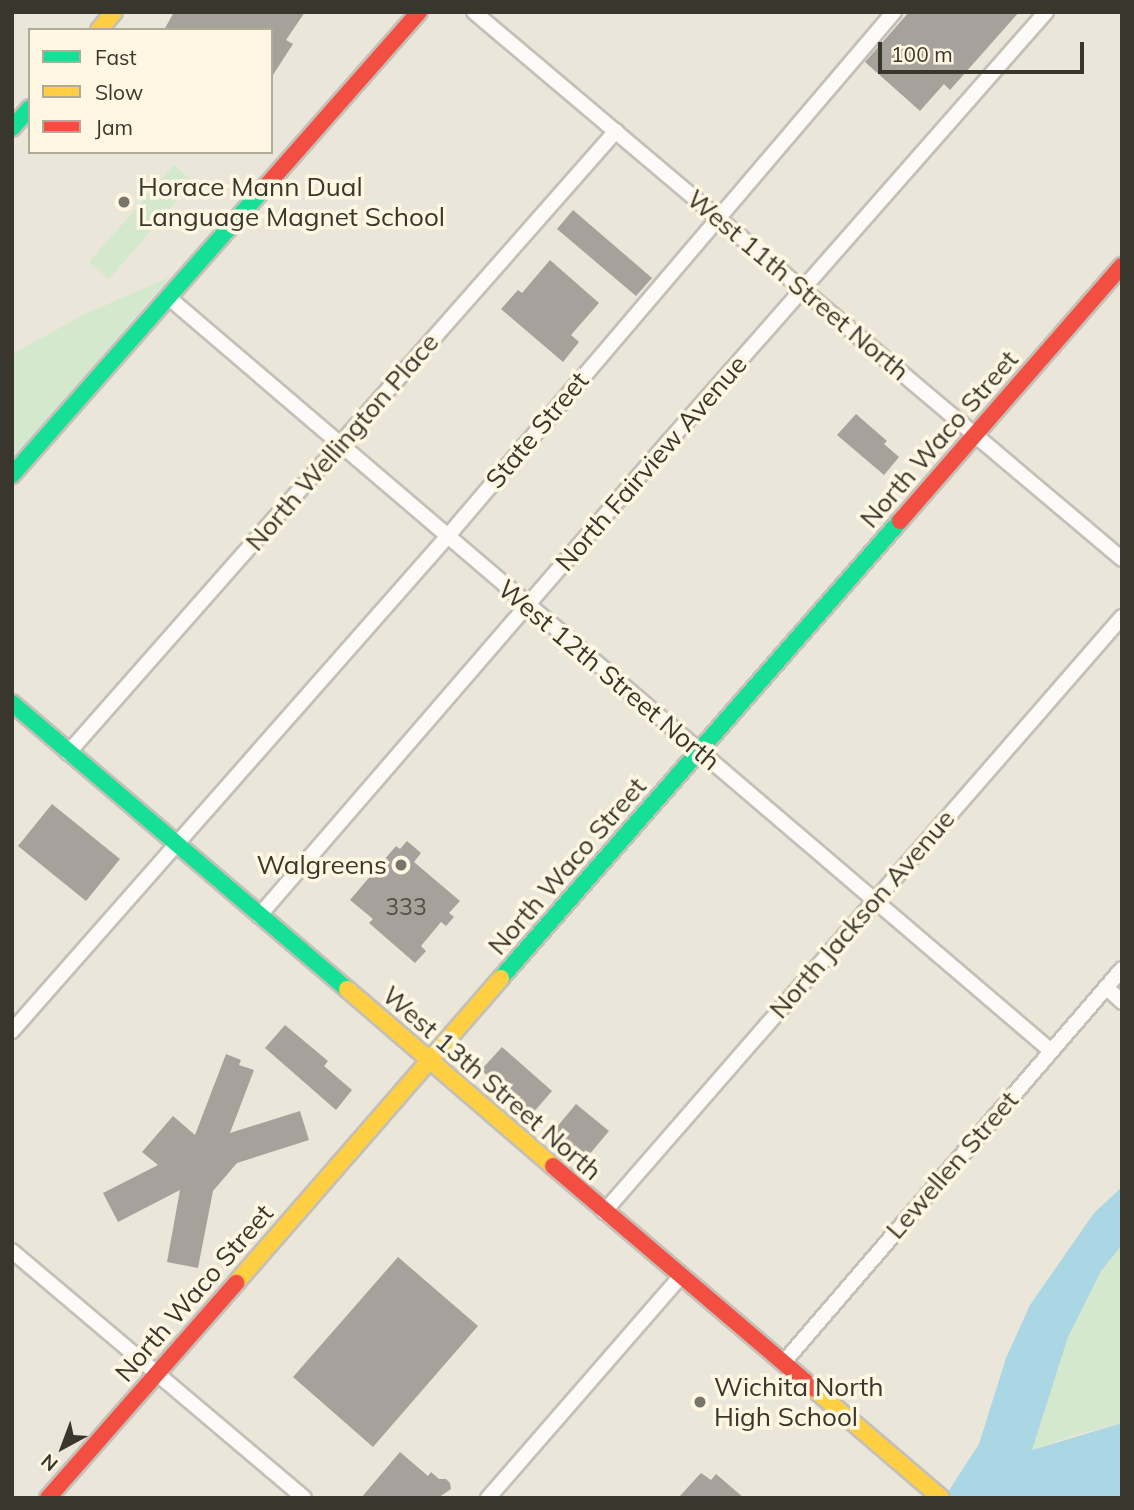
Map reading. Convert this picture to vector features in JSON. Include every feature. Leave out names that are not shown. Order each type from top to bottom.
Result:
[{"type":"street","points":[[101,28],[114,12]]},
{"type":"street","points":[[12,475],[419,12]]},
{"type":"street","name":"West 11th Street North","points":[[474,12],[1122,559]]},
{"type":"street","name":"State Street","points":[[175,844],[446,537],[894,12]]},
{"type":"street","name":"North Fairview Avenue","points":[[259,916],[1046,12]]},
{"type":"street","points":[[12,128],[28,110]]},
{"type":"street","name":"North Wellington Place","points":[[68,753],[616,131]]},
{"type":"street","name":"North Waco Street","points":[[48,1498],[1122,266]]},
{"type":"street","name":"West 12th Street North","points":[[168,297],[1051,1051]]},
{"type":"street","name":"North Jackson Avenue","points":[[604,1212],[1122,617]]},
{"type":"street","name":"West 13th Street North","points":[[12,703],[938,1495]]},
{"type":"street","points":[[12,1031],[175,844]]},
{"type":"street","name":"Lewellen Street","points":[[784,1362],[1122,969]]},
{"type":"street","points":[[1106,987],[1122,1002]]},
{"type":"street","points":[[12,1251],[304,1498]]},
{"type":"street","points":[[488,1498],[680,1277]]},
{"type":"green space","points":[[174,165],[193,182],[109,279],[89,262]]},
{"type":"green space","points":[[170,277],[12,459],[12,354],[85,314]]},
{"type":"green space","points":[[1122,1245],[1122,1423],[1031,1450],[1068,1337],[1101,1271]]},
{"type":"water","points":[[1122,1187],[1122,1245],[1101,1271],[1068,1337],[1032,1450],[1122,1423],[1122,1498],[944,1498],[979,1444],[1006,1358],[1030,1305],[1094,1213]]},
{"type":"building","points":[[174,12],[305,12],[286,40],[293,44],[273,75],[273,28],[165,28]]},
{"type":"building","points":[[909,12],[1019,12],[950,90],[944,84],[920,111],[865,62]]},
{"type":"building","points":[[573,210],[652,278],[636,296],[557,229]]},
{"type":"building","points":[[550,260],[599,303],[571,335],[579,342],[563,362],[501,309],[518,290],[522,293]]},
{"type":"building","points":[[856,414],[887,441],[884,444],[899,457],[884,475],[837,435]]},
{"type":"building","points":[[52,804],[120,859],[86,901],[18,846]]},
{"type":"building","name":"Walgreens","points":[[407,841],[421,853],[414,862],[460,901],[449,913],[454,917],[446,926],[441,922],[421,946],[426,951],[415,963],[369,923],[373,919],[350,900],[396,846],[400,849]]},
{"type":"building","points":[[285,1025],[328,1061],[324,1066],[352,1090],[336,1110],[265,1048]]},
{"type":"building","points":[[502,1047],[552,1091],[532,1114],[481,1070]]},
{"type":"building","points":[[226,1054],[241,1060],[239,1065],[254,1070],[230,1133],[300,1111],[309,1140],[237,1163],[213,1191],[198,1268],[167,1262],[180,1190],[118,1222],[103,1193],[158,1165],[142,1152],[173,1116],[195,1135]]},
{"type":"building","points":[[576,1104],[609,1131],[584,1161],[551,1134]]},
{"type":"building","points":[[398,1257],[478,1326],[373,1447],[293,1377]]},
{"type":"building","points":[[400,1452],[428,1476],[431,1472],[439,1479],[446,1479],[451,1489],[438,1498],[361,1498]]},
{"type":"building","name":"Wichita North High School","points":[[701,1473],[711,1480],[716,1474],[744,1498],[678,1498]]},
{"type":"traffic: fast","points":[[12,128],[28,110]]},
{"type":"traffic: fast","points":[[12,475],[267,185]]},
{"type":"traffic: fast","points":[[501,978],[900,521]]},
{"type":"traffic: fast","points":[[12,703],[347,989]]},
{"type":"traffic: slow","points":[[101,28],[114,12]]},
{"type":"traffic: slow","points":[[236,1283],[501,978]]},
{"type":"traffic: slow","points":[[347,989],[553,1166]]},
{"type":"traffic: slow","points":[[814,1389],[941,1498]]},
{"type":"traffic: jam","points":[[267,185],[419,12]]},
{"type":"traffic: jam","points":[[900,521],[1122,266]]},
{"type":"traffic: jam","points":[[553,1166],[814,1389]]},
{"type":"traffic: jam","points":[[48,1498],[236,1283]]},
{"type":"place","name":"Horace Mann Dual Language Magnet School","points":[[124,202]]},
{"type":"place","name":"Walgreens","points":[[401,865]]},
{"type":"place","name":"Wichita North High School","points":[[700,1402]]}]
